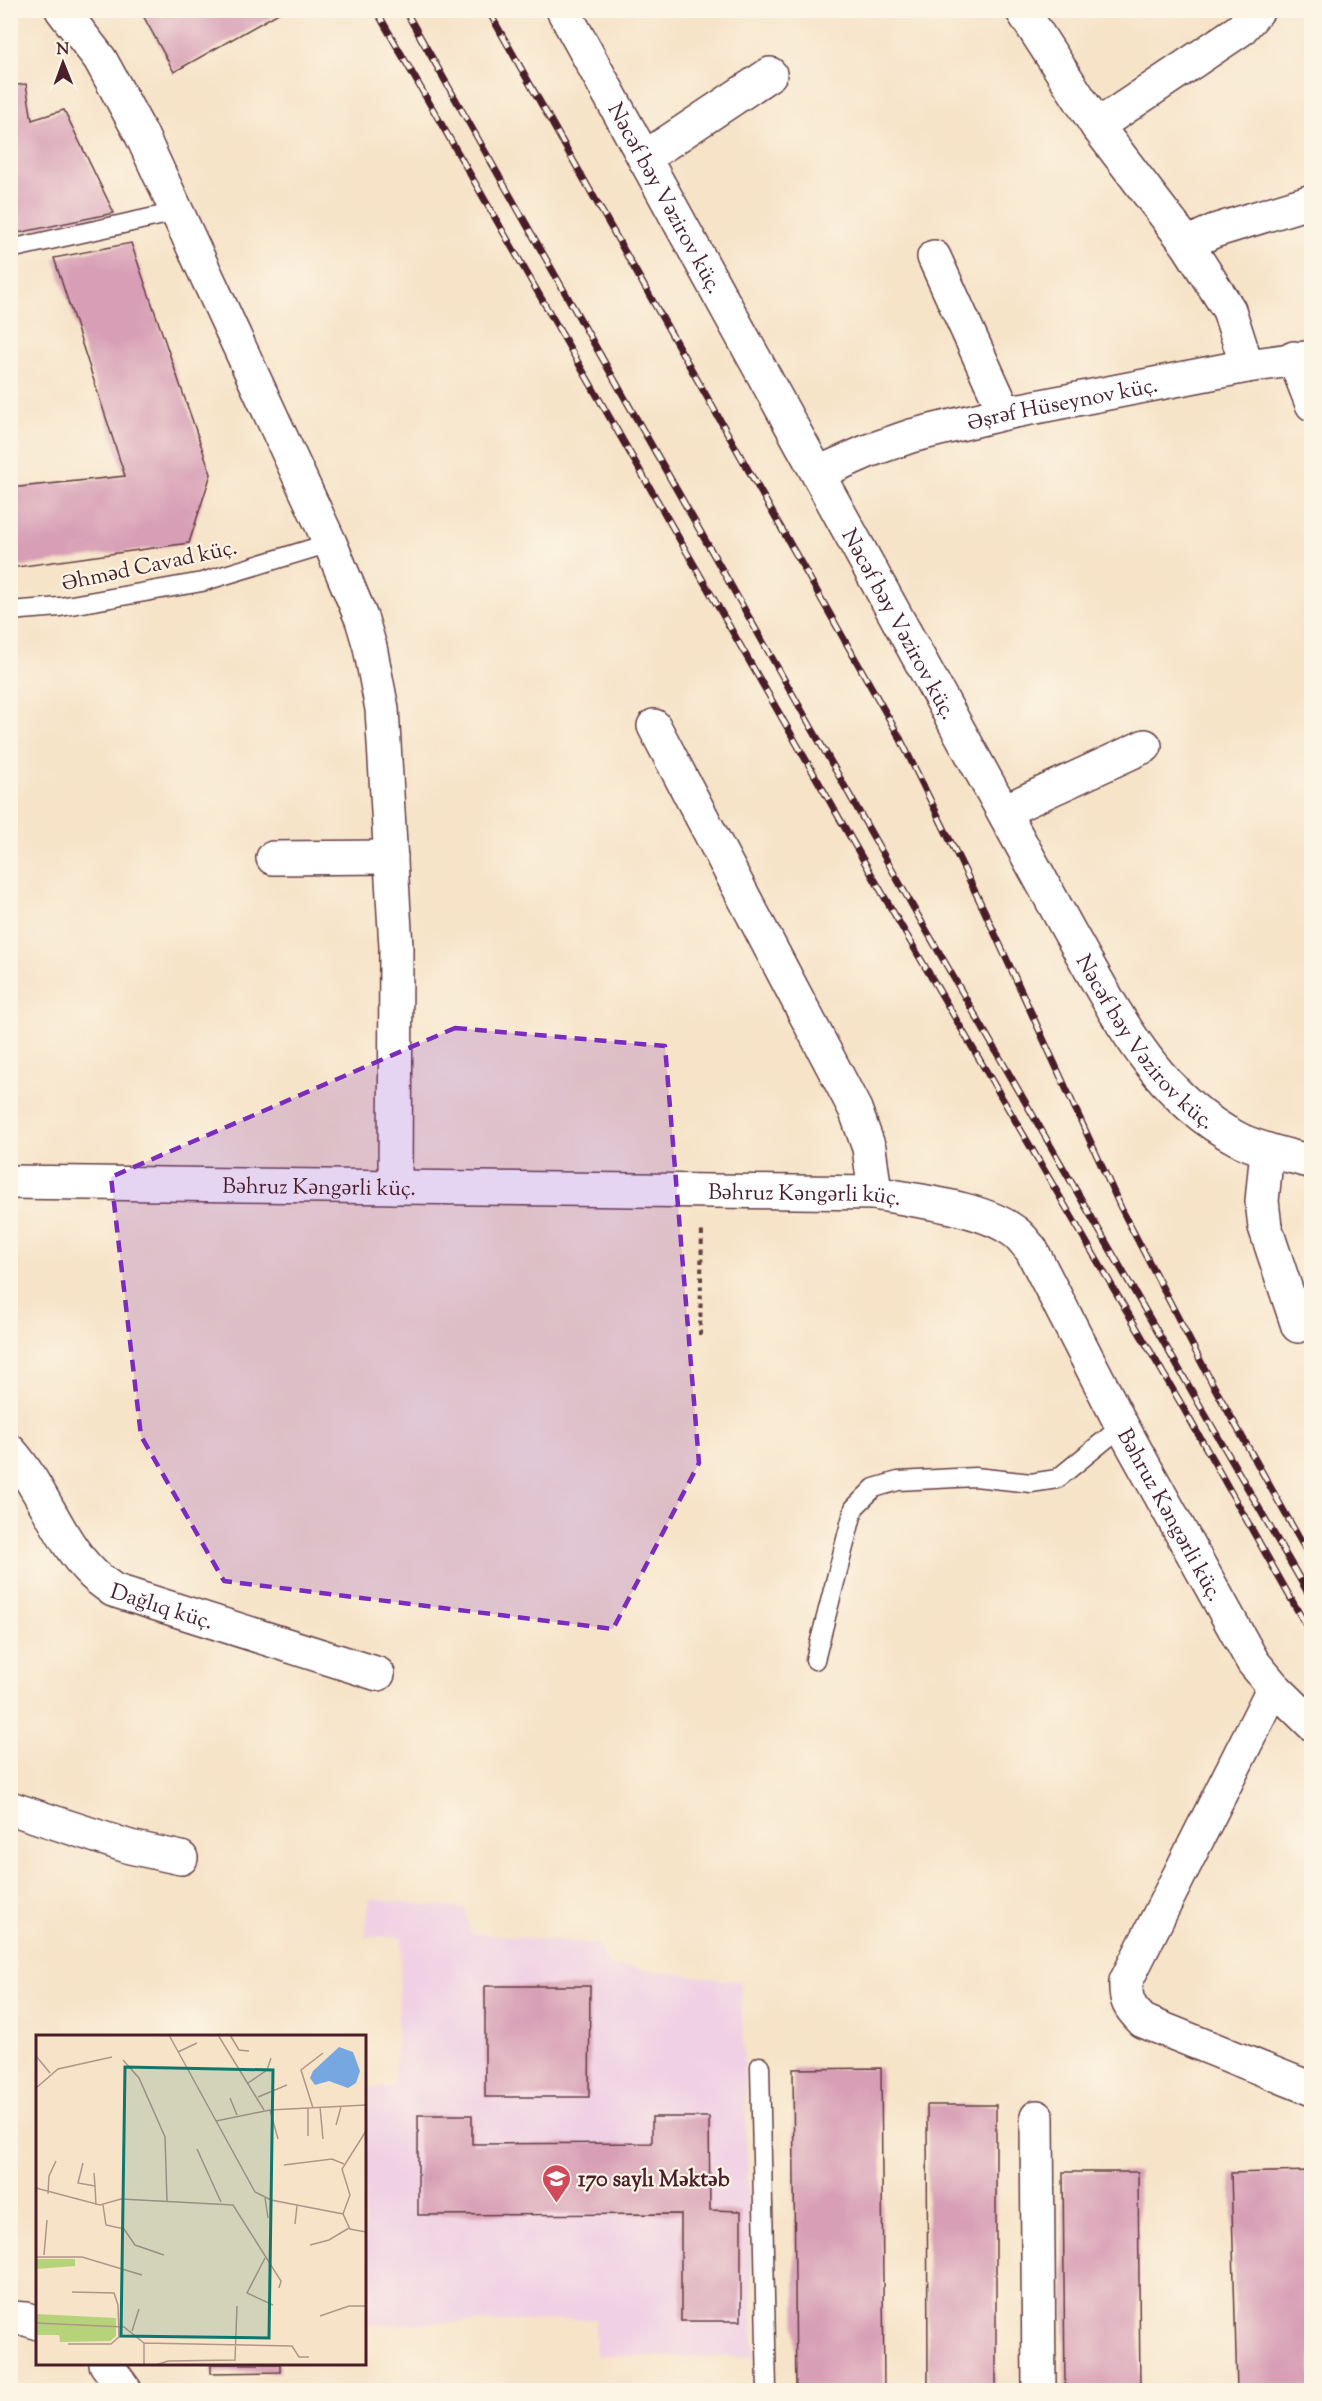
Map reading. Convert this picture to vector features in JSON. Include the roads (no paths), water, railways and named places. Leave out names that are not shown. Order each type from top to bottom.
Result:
[{"type":"street","points":[[62,10],[100,59],[124,101],[177,212],[330,543],[362,620],[376,669],[382,710],[396,948],[395,1187]]},
{"type":"street","name":"Nəcəf bəy Vəzirov küç.","points":[[563,10],[1070,933],[1143,1056],[1176,1094],[1211,1122],[1239,1140],[1311,1162]]},
{"type":"street","points":[[1022,10],[1097,126],[1187,244],[1229,310],[1247,366]]},
{"type":"street","points":[[1097,126],[1240,30],[1258,10]]},
{"type":"street","points":[[644,158],[770,74]]},
{"type":"street","points":[[1187,244],[1214,231],[1311,201]]},
{"type":"street","points":[[934,257],[1005,413]]},
{"type":"street","points":[[1303,358],[1311,404]]},
{"type":"street","name":"Əşrəf Hüseynov küç.","points":[[818,473],[868,451],[911,436],[1005,413],[1247,366],[1303,358]]},
{"type":"street","points":[[654,726],[855,1109],[869,1148],[875,1193]]},
{"type":"street","points":[[1004,811],[1145,746]]},
{"type":"street","points":[[273,858],[391,857]]},
{"type":"street","points":[[1267,1150],[1262,1201],[1265,1227],[1298,1326]]},
{"type":"street","name":"Bəhruz Kəngərli küç.","points":[[10,1182],[875,1193],[948,1206],[984,1216],[1016,1232],[1031,1249],[1122,1426],[1252,1662],[1274,1688],[1311,1724]]},
{"type":"street","name":"Dağlıq küç.","points":[[10,1451],[24,1466],[76,1554],[91,1572],[113,1590],[378,1674]]},
{"type":"street","points":[[1274,1688],[1126,1981],[1125,1996],[1131,2009],[1143,2021],[1311,2089]]},
{"type":"street","points":[[10,1808],[130,1847],[181,1858]]},
{"type":"street","points":[[1037,2117],[1039,2391]]},
{"type":"street","points":[[10,2318],[36,2322]]},
{"type":"street","points":[[107,2365],[125,2391]]},
{"type":"lane","points":[[10,249],[177,212]]},
{"type":"lane","name":"Əhməd Cavad küç.","points":[[10,611],[60,607],[202,582],[330,543]]},
{"type":"lane","points":[[815,1659],[854,1508],[874,1488],[898,1481],[975,1477],[1031,1483],[1057,1479],[1122,1426]]},
{"type":"lane","points":[[760,2066],[767,2391]]},
{"type":"railway","points":[[376,10],[896,917],[1180,1402],[1312,1636]]},
{"type":"railway","points":[[405,10],[917,914],[1312,1600]]},
{"type":"railway","points":[[488,10],[900,738],[984,910],[1121,1208],[1212,1383],[1312,1561]]},
{"type":"place","name":"170 saylı Məktəb","points":[[557,2204]]}]
